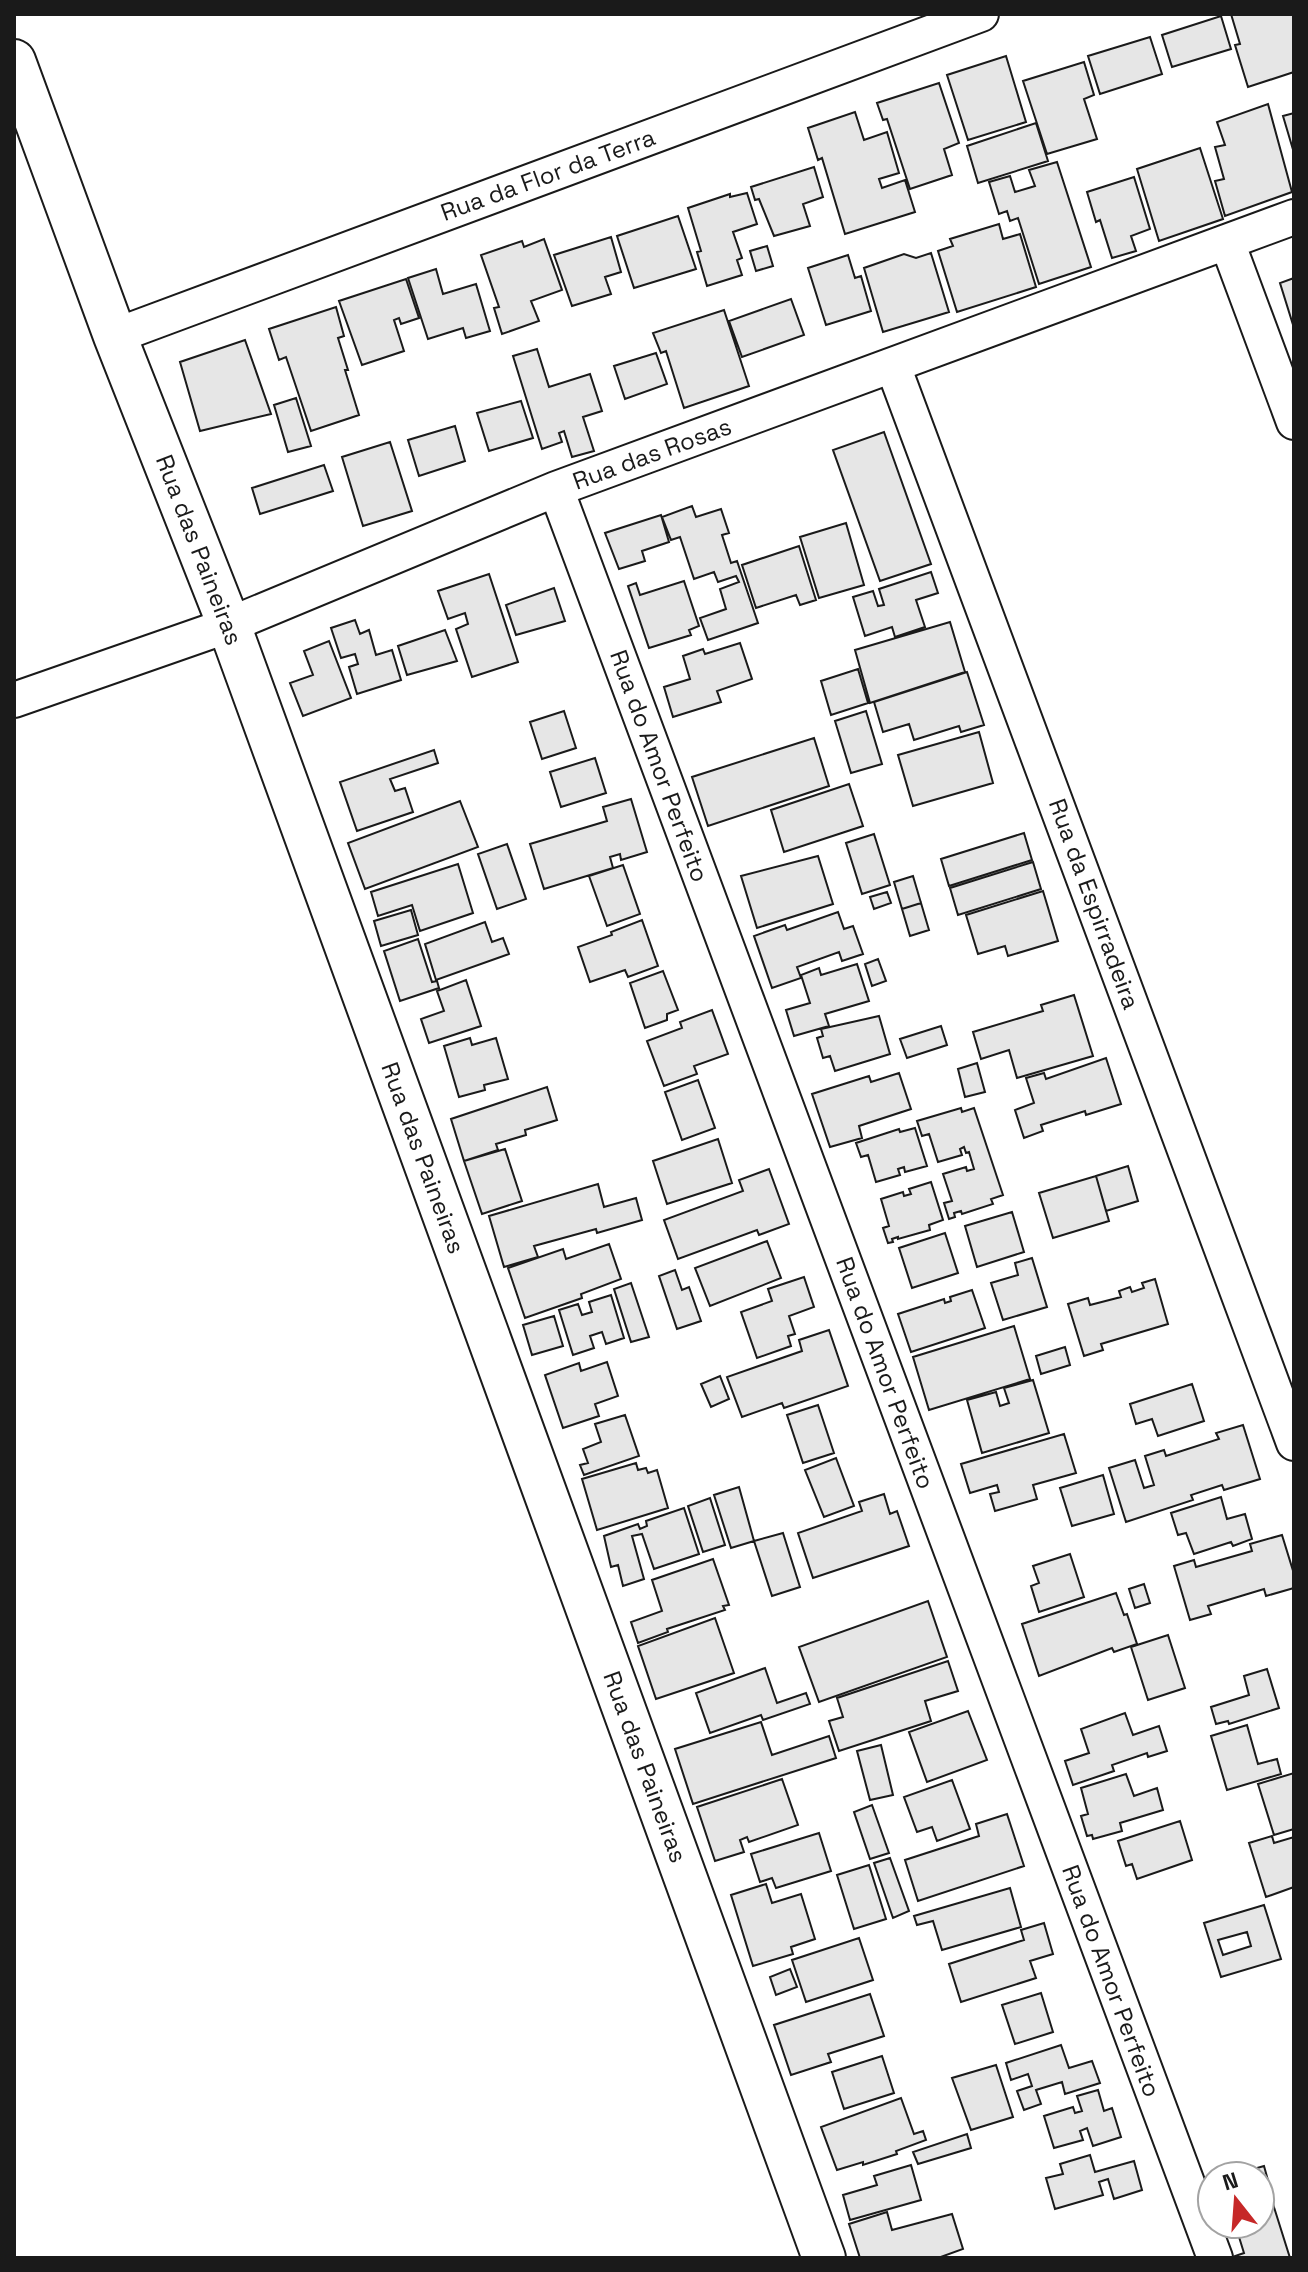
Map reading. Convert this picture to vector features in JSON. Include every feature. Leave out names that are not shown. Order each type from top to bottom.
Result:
[{"type":"street","name":"Rua da Flor da Terra","points":[[115,336],[981,14]]},
{"type":"street","name":"Rua das Paineiras","points":[[14,61],[115,336],[229,625],[824,2258]]},
{"type":"street","name":"Rua das Rosas","points":[[14,700],[229,625],[556,489],[1294,217]]},
{"type":"street","points":[[1227,242],[1294,422]]},
{"type":"street","name":"Rua da Espirradeira","points":[[893,366],[1294,1443]]},
{"type":"street","name":"Rua do Amor Perfeito","points":[[556,489],[1215,2258]]},
{"type":"building","points":[[1231,14],[1294,14],[1294,72],[1248,87],[1235,45],[1240,44]]},
{"type":"building","points":[[1221,16],[1231,49],[1172,67],[1162,35]]},
{"type":"building","points":[[1150,37],[1162,74],[1100,94],[1088,56]]},
{"type":"building","points":[[1006,56],[1026,122],[968,140],[947,75]]},
{"type":"building","points":[[1084,62],[1094,95],[1084,99],[1097,139],[1047,154],[1023,81]]},
{"type":"building","points":[[939,83],[959,143],[944,149],[952,175],[910,189],[887,119],[883,120],[877,103]]},
{"type":"building","points":[[1268,104],[1292,192],[1225,216],[1215,181],[1224,179],[1215,147],[1225,145],[1217,122]]},
{"type":"building","points":[[855,112],[864,140],[887,132],[899,173],[879,179],[882,188],[905,180],[915,212],[845,234],[822,158],[818,160],[808,128]]},
{"type":"building","points":[[1294,113],[1294,153],[1283,116]]},
{"type":"building","points":[[1036,123],[1048,161],[978,183],[967,146]]},
{"type":"building","points":[[1200,148],[1223,219],[1159,241],[1137,169]]},
{"type":"building","points":[[1057,162],[1091,267],[1039,284],[1018,218],[1010,221],[1007,211],[999,214],[989,182],[1010,176],[1015,192],[1035,186],[1029,170]]},
{"type":"building","points":[[814,167],[823,197],[803,204],[810,226],[774,236],[751,187]]},
{"type":"building","points":[[1134,177],[1150,229],[1131,236],[1136,251],[1112,258],[1087,192]]},
{"type":"building","points":[[747,193],[757,224],[733,232],[742,258],[737,260],[742,275],[707,286],[697,252],[701,251],[688,208],[730,194],[730,197]]},
{"type":"building","points":[[678,216],[696,269],[634,288],[617,236]]},
{"type":"building","points":[[999,224],[1003,239],[1020,234],[1036,287],[957,312],[938,251],[953,246],[950,239]]},
{"type":"building","points":[[611,237],[621,272],[605,277],[611,294],[572,306],[554,255]]},
{"type":"building","points":[[544,239],[562,290],[531,301],[539,321],[502,334],[494,308],[499,307],[481,255],[522,241],[524,247]]},
{"type":"building","points":[[767,246],[773,266],[756,271],[750,251]]},
{"type":"building","points":[[931,253],[949,312],[883,332],[864,268],[904,254],[916,258]]},
{"type":"building","points":[[848,255],[855,278],[861,276],[871,311],[826,325],[808,268]]},
{"type":"building","points":[[436,269],[443,294],[476,284],[490,331],[466,338],[463,328],[428,339],[408,278]]},
{"type":"building","points":[[1294,278],[1294,328],[1280,283]]},
{"type":"building","points":[[406,279],[419,318],[401,324],[399,318],[394,320],[404,351],[362,365],[339,301]]},
{"type":"building","points":[[791,299],[804,335],[742,357],[729,321]]},
{"type":"building","points":[[336,307],[344,336],[338,338],[359,415],[311,431],[286,357],[279,360],[269,329]]},
{"type":"building","points":[[724,310],[749,386],[684,408],[666,351],[661,353],[653,333]]},
{"type":"building","points":[[245,340],[271,414],[200,431],[180,362]]},
{"type":"building","points":[[537,349],[549,387],[590,374],[602,411],[583,417],[594,451],[572,457],[564,431],[559,433],[562,442],[542,449],[513,356]]},
{"type":"building","points":[[656,353],[667,384],[625,399],[614,366]]},
{"type":"building","points":[[296,398],[311,446],[288,452],[274,405]]},
{"type":"building","points":[[521,401],[533,438],[489,451],[477,413]]},
{"type":"building","points":[[455,426],[465,461],[419,476],[408,440]]},
{"type":"building","points":[[884,432],[931,564],[880,581],[833,450]]},
{"type":"building","points":[[390,442],[412,511],[363,526],[342,457]]},
{"type":"building","points":[[324,465],[333,491],[260,514],[252,488]]},
{"type":"building","points":[[692,506],[696,517],[721,509],[729,533],[722,535],[731,563],[737,561],[758,623],[708,640],[700,618],[726,609],[720,589],[739,582],[736,576],[718,582],[714,572],[694,579],[680,537],[671,540],[662,517]]},
{"type":"building","points":[[661,515],[669,542],[642,551],[645,561],[619,569],[605,533]]},
{"type":"building","points":[[846,523],[864,585],[819,598],[800,537]]},
{"type":"building","points":[[799,546],[816,600],[800,605],[796,595],[756,608],[742,565]]},
{"type":"building","points":[[931,572],[938,593],[916,600],[925,627],[895,637],[892,627],[865,636],[853,597],[873,591],[878,606],[884,605],[879,589]]},
{"type":"building","points":[[489,574],[518,662],[472,677],[456,629],[468,624],[465,613],[448,619],[438,591]]},
{"type":"building","points":[[684,581],[699,626],[689,630],[691,635],[649,648],[628,586],[636,583],[640,595]]},
{"type":"building","points":[[554,588],[565,621],[516,635],[506,605]]},
{"type":"building","points":[[355,620],[360,634],[369,630],[376,655],[392,650],[401,680],[357,694],[349,667],[358,664],[355,654],[341,658],[331,628]]},
{"type":"building","points":[[950,622],[965,672],[870,703],[855,650]]},
{"type":"building","points":[[445,630],[457,661],[407,675],[398,646]]},
{"type":"building","points":[[329,641],[351,698],[303,716],[290,683],[313,675],[304,651]]},
{"type":"building","points":[[740,643],[752,679],[717,691],[721,702],[673,717],[664,687],[690,679],[683,656],[703,649],[705,654]]},
{"type":"building","points":[[858,669],[868,703],[831,715],[821,681]]},
{"type":"building","points":[[967,672],[984,725],[961,732],[959,726],[914,740],[909,724],[883,732],[874,702]]},
{"type":"building","points":[[564,711],[576,748],[542,759],[530,722]]},
{"type":"building","points":[[866,711],[882,764],[851,773],[835,721]]},
{"type":"building","points":[[979,732],[993,783],[913,806],[898,755]]},
{"type":"building","points":[[814,738],[829,786],[708,826],[692,777]]},
{"type":"building","points":[[434,750],[438,763],[390,779],[395,791],[405,788],[413,812],[357,831],[340,782]]},
{"type":"building","points":[[595,758],[606,793],[561,807],[550,772]]},
{"type":"building","points":[[849,784],[863,826],[784,852],[771,810]]},
{"type":"building","points":[[631,799],[647,852],[621,860],[620,854],[610,857],[613,868],[544,889],[530,844],[607,821],[603,807]]},
{"type":"building","points":[[460,801],[478,847],[365,889],[348,843]]},
{"type":"building","points":[[1024,833],[1032,860],[949,886],[941,859]]},
{"type":"building","points":[[874,834],[890,885],[862,894],[846,843]]},
{"type":"building","points":[[507,844],[526,899],[497,909],[478,854]]},
{"type":"building","points":[[818,856],[833,904],[757,928],[741,876]]},
{"type":"building","points":[[1033,862],[1041,889],[958,915],[950,888]]},
{"type":"building","points":[[458,864],[473,913],[420,931],[412,905],[378,916],[371,892]]},
{"type":"building","points":[[623,865],[640,914],[607,926],[589,876]]},
{"type":"building","points":[[913,876],[921,903],[902,909],[894,882]]},
{"type":"building","points":[[1043,891],[1058,941],[1008,956],[1005,946],[978,954],[966,915]]},
{"type":"building","points":[[887,892],[891,903],[874,909],[870,897]]},
{"type":"building","points":[[921,903],[929,930],[910,936],[902,909]]},
{"type":"building","points":[[411,910],[418,935],[381,946],[374,921]]},
{"type":"building","points":[[838,912],[844,929],[853,926],[863,954],[842,961],[839,952],[797,967],[801,978],[772,988],[754,936],[785,925],[787,930]]},
{"type":"building","points":[[642,920],[658,966],[628,977],[625,970],[590,982],[578,947]]},
{"type":"building","points":[[485,922],[492,942],[503,938],[509,954],[436,980],[425,944]]},
{"type":"building","points":[[418,939],[432,982],[437,981],[439,988],[400,1001],[384,951]]},
{"type":"building","points":[[878,959],[886,981],[872,986],[865,964]]},
{"type":"building","points":[[857,964],[869,1001],[825,1014],[829,1026],[794,1036],[786,1010],[810,1003],[801,975],[819,968],[821,975]]},
{"type":"building","points":[[663,971],[678,1010],[667,1014],[667,1020],[645,1028],[630,983]]},
{"type":"building","points":[[466,980],[481,1026],[429,1043],[421,1019],[444,1011],[437,991]]},
{"type":"building","points":[[1074,995],[1093,1056],[1017,1078],[1009,1050],[981,1059],[973,1032],[1043,1011],[1041,1005]]},
{"type":"building","points":[[712,1010],[728,1054],[694,1066],[697,1074],[664,1086],[647,1041],[682,1028],[680,1022]]},
{"type":"building","points":[[879,1016],[890,1054],[835,1071],[830,1056],[823,1058],[817,1038],[823,1036],[821,1029]]},
{"type":"building","points":[[941,1026],[947,1045],[907,1058],[900,1039]]},
{"type":"building","points":[[470,1038],[472,1045],[496,1038],[508,1079],[484,1085],[485,1090],[459,1097],[444,1046]]},
{"type":"building","points":[[1106,1058],[1121,1104],[1041,1125],[1043,1131],[1024,1138],[1015,1110],[1034,1103],[1026,1078],[1044,1073],[1046,1079]]},
{"type":"building","points":[[977,1063],[985,1092],[965,1097],[958,1069]]},
{"type":"building","points":[[899,1073],[911,1109],[859,1126],[862,1138],[830,1147],[812,1094],[869,1076],[871,1082]]},
{"type":"building","points":[[698,1080],[715,1128],[682,1140],[665,1092]]},
{"type":"building","points":[[547,1087],[557,1120],[525,1130],[526,1135],[496,1144],[498,1150],[464,1161],[451,1119]]},
{"type":"building","points":[[961,1108],[962,1112],[974,1108],[1003,1195],[991,1199],[993,1204],[962,1214],[961,1211],[954,1213],[955,1217],[949,1219],[944,1203],[952,1201],[943,1174],[966,1167],[967,1171],[974,1169],[969,1152],[966,1153],[964,1147],[960,1149],[962,1155],[938,1162],[929,1134],[922,1136],[917,1121]]},
{"type":"building","points":[[915,1128],[927,1166],[905,1172],[904,1167],[898,1169],[900,1175],[876,1182],[868,1155],[861,1157],[856,1143],[899,1129],[900,1132]]},
{"type":"building","points":[[718,1139],[732,1183],[667,1204],[653,1161]]},
{"type":"building","points":[[505,1149],[522,1201],[482,1214],[464,1161]]},
{"type":"building","points":[[1128,1166],[1138,1201],[1106,1211],[1096,1176]]},
{"type":"building","points":[[769,1169],[789,1224],[759,1235],[757,1230],[678,1259],[664,1220],[743,1191],[739,1180]]},
{"type":"building","points":[[1096,1176],[1109,1221],[1053,1238],[1039,1193]]},
{"type":"building","points":[[931,1182],[943,1220],[929,1225],[930,1230],[898,1237],[888,1243],[883,1228],[889,1226],[881,1199],[903,1192],[904,1196],[911,1194],[909,1189]]},
{"type":"building","points":[[598,1184],[604,1207],[636,1198],[642,1220],[534,1246],[538,1257],[504,1267],[489,1216]]},
{"type":"building","points":[[1012,1212],[1024,1252],[977,1267],[965,1226]]},
{"type":"building","points":[[945,1233],[958,1273],[912,1288],[899,1248]]},
{"type":"building","points":[[767,1241],[781,1278],[710,1306],[695,1268]]},
{"type":"building","points":[[609,1244],[621,1279],[581,1294],[582,1298],[525,1318],[508,1268],[563,1249],[566,1259]]},
{"type":"building","points":[[1032,1258],[1047,1307],[1003,1320],[991,1283],[1018,1275],[1015,1263]]},
{"type":"building","points":[[675,1270],[682,1290],[689,1287],[701,1321],[677,1329],[659,1276]]},
{"type":"building","points":[[804,1277],[814,1307],[789,1316],[795,1334],[788,1336],[791,1346],[757,1358],[741,1312],[772,1301],[768,1289]]},
{"type":"building","points":[[1155,1279],[1168,1324],[1101,1344],[1103,1350],[1084,1356],[1068,1304],[1088,1298],[1090,1305],[1121,1297],[1119,1291],[1130,1287],[1132,1292],[1144,1288],[1142,1283]]},
{"type":"building","points":[[631,1283],[649,1337],[631,1342],[614,1289]]},
{"type":"building","points":[[972,1290],[985,1328],[911,1352],[898,1314],[944,1299],[945,1303],[951,1301],[950,1297]]},
{"type":"building","points":[[611,1295],[624,1338],[606,1344],[602,1332],[590,1336],[594,1348],[573,1355],[559,1310],[578,1304],[582,1315],[592,1312],[589,1302]]},
{"type":"building","points":[[554,1316],[563,1346],[532,1355],[523,1325]]},
{"type":"building","points":[[1014,1326],[1030,1379],[929,1410],[913,1357]]},
{"type":"building","points":[[829,1330],[848,1386],[784,1408],[782,1403],[742,1417],[727,1377],[802,1351],[799,1340]]},
{"type":"building","points":[[1065,1347],[1070,1365],[1041,1374],[1036,1356]]},
{"type":"building","points":[[607,1362],[618,1396],[595,1404],[599,1416],[563,1428],[545,1375],[579,1363],[581,1371]]},
{"type":"building","points":[[720,1376],[729,1399],[711,1407],[701,1384]]},
{"type":"building","points":[[1033,1380],[1049,1433],[982,1453],[967,1400],[996,1392],[1000,1406],[1009,1403],[1004,1388]]},
{"type":"building","points":[[1192,1384],[1204,1421],[1158,1436],[1152,1419],[1136,1424],[1130,1404]]},
{"type":"building","points":[[818,1405],[834,1453],[803,1463],[787,1415]]},
{"type":"building","points":[[625,1415],[639,1456],[584,1475],[580,1465],[588,1463],[583,1449],[601,1442],[595,1424]]},
{"type":"building","points":[[1243,1425],[1260,1479],[1224,1490],[1222,1485],[1191,1495],[1193,1500],[1126,1522],[1109,1468],[1135,1460],[1144,1488],[1154,1485],[1145,1456],[1164,1450],[1166,1456],[1219,1439],[1216,1433]]},
{"type":"building","points":[[1064,1434],[1076,1473],[1033,1485],[1037,1499],[995,1511],[990,1494],[999,1492],[997,1485],[970,1493],[961,1464]]},
{"type":"building","points":[[836,1458],[854,1506],[824,1517],[805,1470]]},
{"type":"building","points":[[636,1463],[638,1470],[646,1468],[648,1473],[657,1470],[668,1508],[597,1530],[582,1479]]},
{"type":"building","points":[[1103,1475],[1114,1514],[1072,1526],[1060,1488]]},
{"type":"building","points":[[739,1487],[754,1541],[731,1548],[714,1495]]},
{"type":"building","points":[[884,1494],[890,1514],[897,1511],[909,1546],[813,1578],[798,1533],[862,1511],[859,1502]]},
{"type":"building","points":[[1221,1497],[1227,1519],[1245,1514],[1252,1539],[1194,1554],[1186,1533],[1178,1535],[1171,1513]]},
{"type":"building","points":[[710,1498],[725,1545],[703,1552],[688,1506]]},
{"type":"building","points":[[684,1508],[699,1554],[654,1569],[642,1534],[632,1536],[644,1579],[623,1586],[618,1565],[611,1567],[604,1536],[638,1524],[640,1529],[647,1526],[646,1521]]},
{"type":"building","points":[[783,1533],[800,1587],[772,1596],[754,1541]]},
{"type":"building","points":[[1282,1535],[1294,1574],[1294,1588],[1266,1596],[1264,1589],[1208,1606],[1211,1614],[1190,1620],[1174,1566],[1194,1560],[1196,1567],[1252,1551],[1250,1544]]},
{"type":"building","points":[[1070,1554],[1084,1597],[1039,1612],[1031,1586],[1039,1583],[1033,1566]]},
{"type":"building","points":[[713,1559],[729,1605],[723,1606],[725,1610],[667,1629],[668,1632],[638,1643],[631,1622],[662,1611],[652,1580]]},
{"type":"building","points":[[1144,1584],[1150,1603],[1135,1608],[1129,1589]]},
{"type":"building","points":[[1116,1593],[1137,1644],[1114,1652],[1112,1648],[1039,1676],[1022,1624]]},
{"type":"building","points":[[928,1601],[947,1657],[819,1702],[799,1647]]},
{"type":"building","points":[[715,1618],[734,1673],[656,1699],[638,1646]]},
{"type":"building","points":[[1168,1635],[1185,1688],[1148,1700],[1131,1647]]},
{"type":"building","points":[[948,1661],[958,1691],[925,1701],[931,1721],[839,1751],[829,1721],[843,1717],[837,1698]]},
{"type":"building","points":[[765,1668],[777,1703],[806,1693],[810,1704],[763,1720],[761,1715],[710,1733],[696,1693]]},
{"type":"building","points":[[1267,1669],[1279,1708],[1229,1724],[1228,1721],[1216,1724],[1211,1707],[1249,1695],[1244,1676]]},
{"type":"building","points":[[968,1711],[987,1760],[927,1782],[909,1732]]},
{"type":"building","points":[[1125,1713],[1133,1735],[1159,1726],[1167,1751],[1148,1757],[1147,1753],[1112,1765],[1114,1771],[1073,1785],[1065,1761],[1089,1753],[1081,1729]]},
{"type":"building","points":[[761,1722],[772,1755],[829,1736],[836,1758],[693,1804],[675,1749]]},
{"type":"building","points":[[1247,1725],[1258,1764],[1277,1759],[1281,1774],[1227,1790],[1211,1736]]},
{"type":"building","points":[[881,1745],[893,1795],[870,1800],[857,1751]]},
{"type":"building","points":[[1294,1773],[1294,1829],[1274,1835],[1258,1784]]},
{"type":"building","points":[[1126,1774],[1134,1796],[1157,1788],[1163,1810],[1120,1823],[1122,1831],[1093,1839],[1092,1835],[1087,1836],[1081,1816],[1088,1814],[1081,1788]]},
{"type":"building","points":[[782,1779],[798,1825],[749,1842],[747,1837],[740,1840],[744,1852],[715,1861],[697,1807]]},
{"type":"building","points":[[952,1780],[970,1829],[937,1841],[932,1827],[917,1832],[904,1797]]},
{"type":"building","points":[[872,1805],[889,1853],[870,1859],[854,1812]]},
{"type":"building","points":[[1007,1814],[1024,1866],[918,1901],[905,1860],[979,1836],[976,1824]]},
{"type":"building","points":[[1180,1821],[1192,1860],[1137,1879],[1132,1864],[1126,1866],[1118,1841]]},
{"type":"building","points":[[819,1833],[831,1871],[776,1888],[772,1878],[760,1882],[751,1854]]},
{"type":"building","points":[[1272,1836],[1274,1843],[1294,1837],[1294,1887],[1266,1897],[1249,1843]]},
{"type":"building","points":[[890,1858],[909,1911],[893,1918],[874,1863]]},
{"type":"building","points":[[869,1865],[886,1919],[854,1929],[837,1875]]},
{"type":"building","points":[[766,1884],[772,1903],[801,1894],[815,1939],[791,1947],[793,1954],[753,1966],[731,1895]]},
{"type":"building","points":[[1010,1888],[1021,1927],[942,1950],[933,1921],[917,1925],[914,1916]]},
{"type":"building","points":[[1264,1905],[1281,1959],[1221,1977],[1204,1923]],"holes":[[[1247,1932],[1251,1946],[1223,1955],[1218,1940]]]},
{"type":"building","points":[[1044,1923],[1053,1954],[1030,1961],[1036,1978],[961,2002],[949,1964],[1024,1940],[1021,1930]]},
{"type":"building","points":[[859,1938],[873,1980],[806,2002],[792,1960]]},
{"type":"building","points":[[790,1969],[797,1987],[776,1995],[770,1977]]},
{"type":"building","points":[[1041,1993],[1053,2032],[1015,2044],[1002,2005]]},
{"type":"building","points":[[870,1994],[884,2036],[828,2054],[831,2062],[791,2075],[774,2025]]},
{"type":"building","points":[[1061,2045],[1069,2068],[1092,2061],[1100,2083],[1065,2094],[1062,2082],[1036,2090],[1041,2104],[1024,2110],[1017,2091],[1032,2086],[1028,2074],[1011,2080],[1006,2063]]},
{"type":"building","points":[[882,2056],[894,2093],[844,2109],[832,2072]]},
{"type":"building","points":[[996,2065],[1013,2117],[971,2130],[952,2078]]},
{"type":"building","points":[[1098,2090],[1104,2111],[1112,2108],[1121,2137],[1093,2146],[1087,2128],[1080,2131],[1083,2140],[1054,2148],[1044,2116],[1073,2107],[1075,2113],[1082,2111],[1077,2096]]},
{"type":"building","points":[[901,2098],[914,2134],[923,2131],[926,2140],[896,2151],[897,2154],[837,2170],[821,2127]]},
{"type":"building","points":[[967,2134],[971,2148],[918,2164],[913,2152]]},
{"type":"building","points":[[1090,2155],[1095,2172],[1134,2161],[1142,2190],[1114,2199],[1108,2179],[1099,2182],[1103,2195],[1055,2209],[1046,2178],[1063,2174],[1060,2164]]},
{"type":"building","points":[[911,2165],[921,2200],[850,2220],[843,2195],[877,2185],[874,2176]]},
{"type":"building","points":[[887,2212],[892,2230],[952,2214],[963,2249],[938,2258],[860,2258],[849,2224]]},
{"type":"building","points":[[1276,2214],[1290,2258],[1235,2256],[1244,2253],[1240,2240],[1276,2240]]}]
